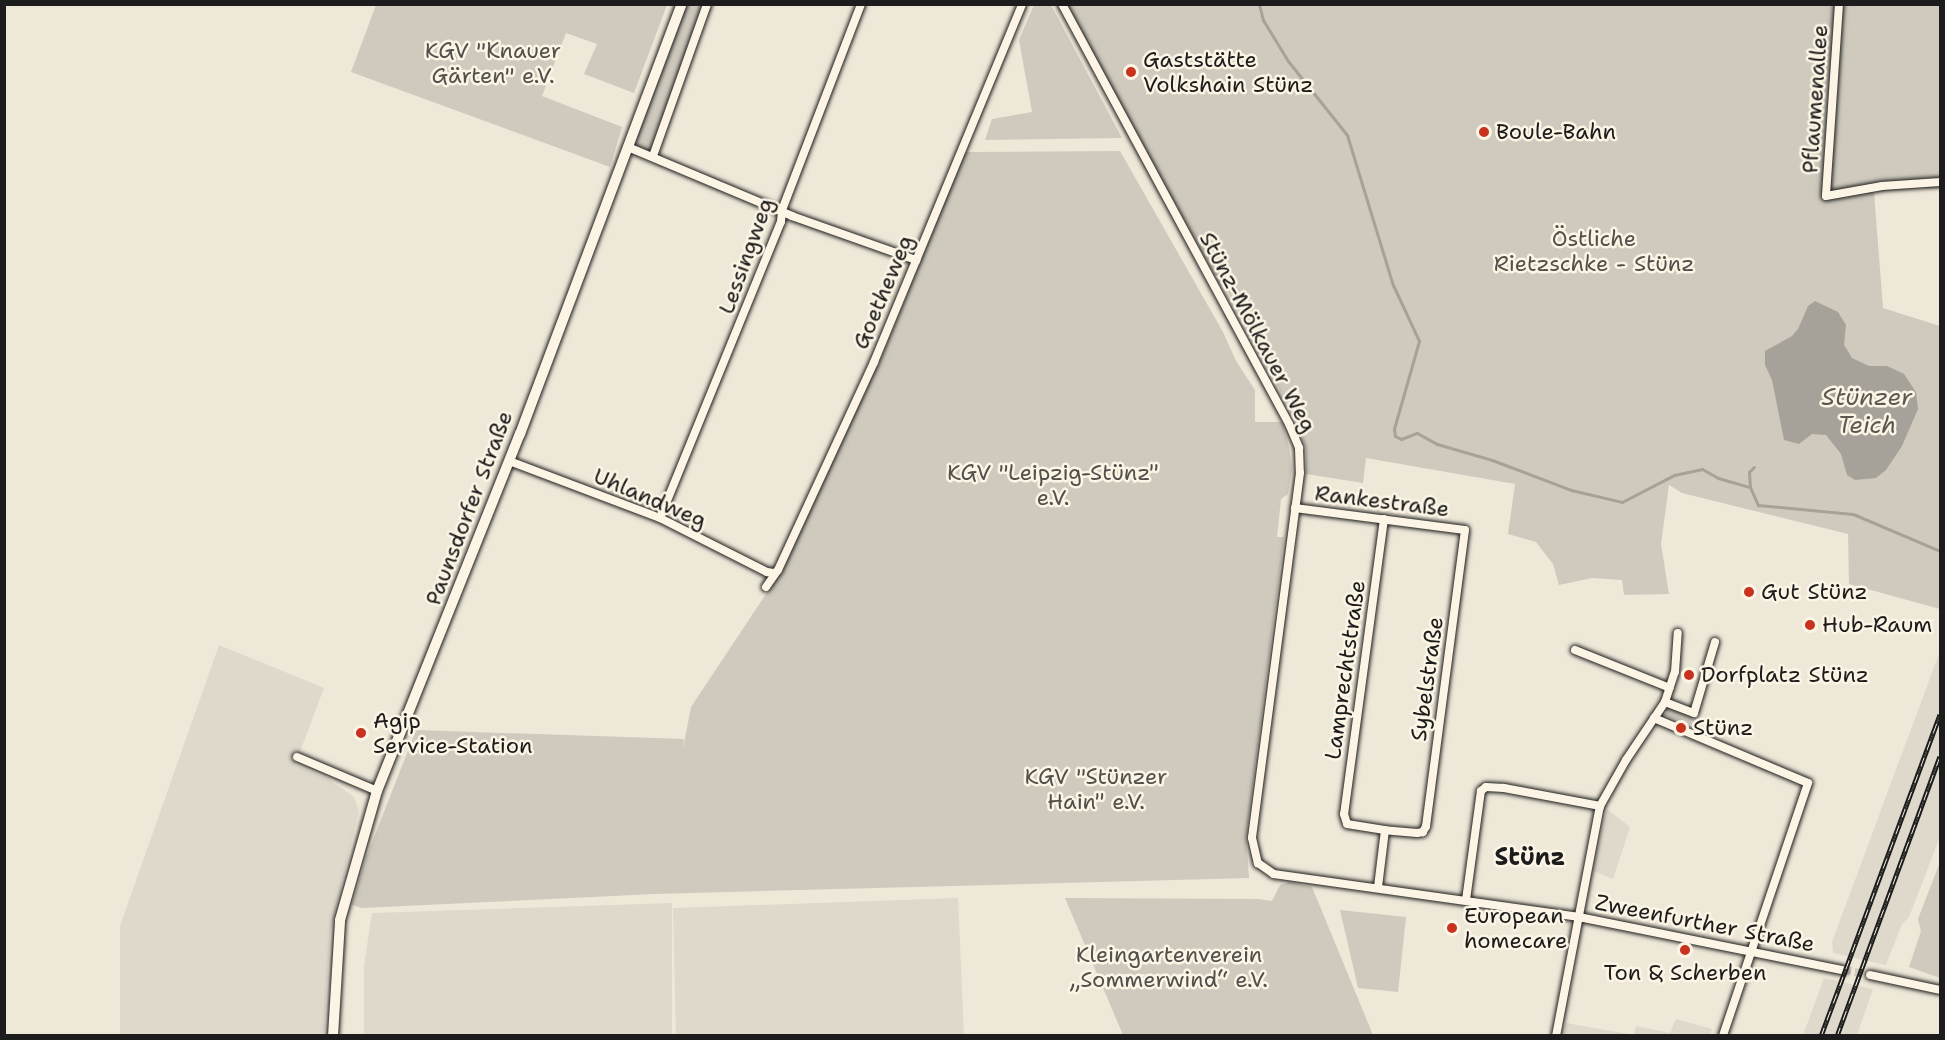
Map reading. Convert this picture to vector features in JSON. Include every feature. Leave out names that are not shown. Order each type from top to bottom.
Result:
[{"type":"main road","name":"Paunsdorfer Straße","points":[[333,1035],[340,920],[377,792],[509,461],[682,4]]},
{"type":"street","points":[[653,156],[707,4]]},
{"type":"street","name":"Lessingweg","points":[[660,518],[781,222],[782,210],[861,4]]},
{"type":"street","name":"Goetheweg","points":[[766,587],[778,570],[841,436],[1022,4]]},
{"type":"street","name":"Stünz-Mölkauer Weg","points":[[1062,4],[1289,424],[1299,448],[1295,508],[1252,838],[1258,863],[1274,874]]},
{"type":"street","name":"Pflaumenallee","points":[[1839,4],[1827,196],[1882,186],[1941,182]]},
{"type":"street","points":[[628,147],[792,216],[916,260]]},
{"type":"street","name":"Uhlandweg","points":[[509,461],[660,518],[767,572],[774,573]]},
{"type":"street","name":"Rankestraße","points":[[1295,508],[1466,530]]},
{"type":"street","name":"Lamprechtstraße","points":[[1384,519],[1344,814],[1347,824],[1384,830]]},
{"type":"street","name":"Sybelstraße","points":[[1384,830],[1423,832],[1466,530]]},
{"type":"street","points":[[1556,1035],[1586,869],[1600,806],[1626,760],[1665,702],[1678,654],[1678,633]]},
{"type":"street","points":[[1665,702],[1694,713],[1715,642]]},
{"type":"street","points":[[1575,650],[1670,688]]},
{"type":"street","points":[[1654,718],[1808,783],[1723,1035]]},
{"type":"street","points":[[297,757],[377,792]]},
{"type":"street","points":[[1466,900],[1481,790],[1504,788],[1600,806]]},
{"type":"street","points":[[1378,887],[1384,830]]},
{"type":"street","name":"Zweenfurther Straße","points":[[1274,874],[1579,917],[1843,970]]},
{"type":"street","points":[[1870,975],[1941,990]]},
{"type":"shaded area","points":[[219,645],[324,688],[295,765],[327,778],[354,797],[359,811],[330,933],[324,1035],[120,1035],[120,926]]},
{"type":"shaded area","points":[[1940,651],[1940,837],[1909,917],[1902,924],[1886,965],[1833,953],[1832,942]]},
{"type":"shaded area","points":[[1607,809],[1630,827],[1613,879],[1593,871]]},
{"type":"shaded area","points":[[958,898],[964,1035],[676,1035],[673,908]]},
{"type":"shaded area","points":[[672,903],[672,1035],[364,1035],[364,966],[372,913]]},
{"type":"shaded area","points":[[1824,978],[1873,989],[1857,1035],[1803,1035]]},
{"type":"shaded area","points":[[1676,1019],[1712,1029],[1710,1035],[1634,1035],[1636,1026],[1670,1033]]},
{"type":"shaded area","points":[[1566,1023],[1634,1035],[1564,1035]]},
{"type":"green space","name":"KGV \"Knauer Gärten\" e.V.","points":[[376,4],[667,5],[634,93],[584,74],[597,44],[566,33],[542,96],[622,127],[610,167],[351,72]]},
{"type":"green space","points":[[682,5],[707,5],[653,156],[628,147]]},
{"type":"green space","points":[[1034,5],[1051,5],[1122,138],[985,140],[992,119],[1032,112],[1019,40]]},
{"type":"green space","name":"Östliche Rietzschke - Stünz","points":[[1066,5],[1940,5],[1940,189],[1922,188],[1874,192],[1883,308],[1940,326],[1940,609],[1849,584],[1848,534],[1682,493],[1669,485],[1661,544],[1669,594],[1624,595],[1622,580],[1592,578],[1559,585],[1553,564],[1536,542],[1508,534],[1515,484],[1366,458],[1363,483],[1306,474],[1306,448],[1296,420],[1225,286],[1220,285]]},
{"type":"green space","points":[[1120,151],[1223,332],[1236,361],[1255,390],[1255,422],[1282,422],[1289,447],[1292,470],[1288,494],[1281,499],[1277,537],[1284,537],[1246,837],[1249,878],[655,894],[362,908],[352,905],[366,858],[416,730],[684,739],[683,749],[691,707],[780,573],[874,366],[878,366],[965,152]]},
{"type":"green space","points":[[1668,708],[1703,720],[1700,728],[1665,716]]},
{"type":"green space","points":[[1940,862],[1940,978],[1909,967],[1921,931],[1918,919]]},
{"type":"green space","name":"Kleingartenverein „Sommerwind“ e.V.","points":[[1290,882],[1312,887],[1373,1035],[1123,1035],[1065,898],[1272,901],[1280,885]]},
{"type":"green space","points":[[1340,910],[1406,917],[1398,992],[1358,988]]},
{"type":"water","name":"Stünzer Teich","points":[[1815,301],[1838,312],[1846,325],[1844,345],[1852,358],[1869,366],[1887,366],[1904,374],[1916,392],[1918,409],[1902,446],[1886,470],[1876,478],[1855,480],[1847,475],[1841,454],[1826,435],[1812,434],[1799,444],[1784,440],[1772,380],[1765,365],[1765,351],[1792,336],[1798,329],[1808,306]]},
{"type":"waterway","points":[[1259,4],[1263,20],[1288,61],[1347,135],[1393,285],[1419,341],[1394,429],[1395,436],[1401,439],[1417,433],[1437,444],[1492,460],[1571,490],[1622,502],[1674,475],[1702,469],[1718,478],[1750,487],[1758,505],[1853,514],[1940,551]]},
{"type":"waterway","points":[[1750,487],[1749,472],[1754,467]]},
{"type":"tunnel","points":[[1843,970],[1870,975]]},
{"type":"railway","points":[[1821,1036],[1940,714]]},
{"type":"railway","points":[[1837,1036],[1940,756]]},
{"type":"place","name":"Gaststätte Volkshain Stünz","points":[[1131,72]]},
{"type":"place","name":"Boule-Bahn","points":[[1484,132]]},
{"type":"place","name":"Gut Stünz","points":[[1749,592]]},
{"type":"place","name":"Hub-Raum","points":[[1810,625]]},
{"type":"place","name":"Dorfplatz Stünz","points":[[1689,675]]},
{"type":"place","name":"Stünz","points":[[1681,728]]},
{"type":"place","name":"Agip Service-Station","points":[[361,733]]},
{"type":"place","name":"European homecare","points":[[1452,928]]},
{"type":"place","name":"Ton & Scherben","points":[[1685,950]]},
{"type":"district","name":"Stünz","points":[[1530,858]]},
{"type":"park label","name":"KGV \"Leipzig-Stünz\" e.V.","points":[[1053,485]]},
{"type":"park label","name":"KGV \"Stünzer Hain\" e.V.","points":[[1096,788]]}]
